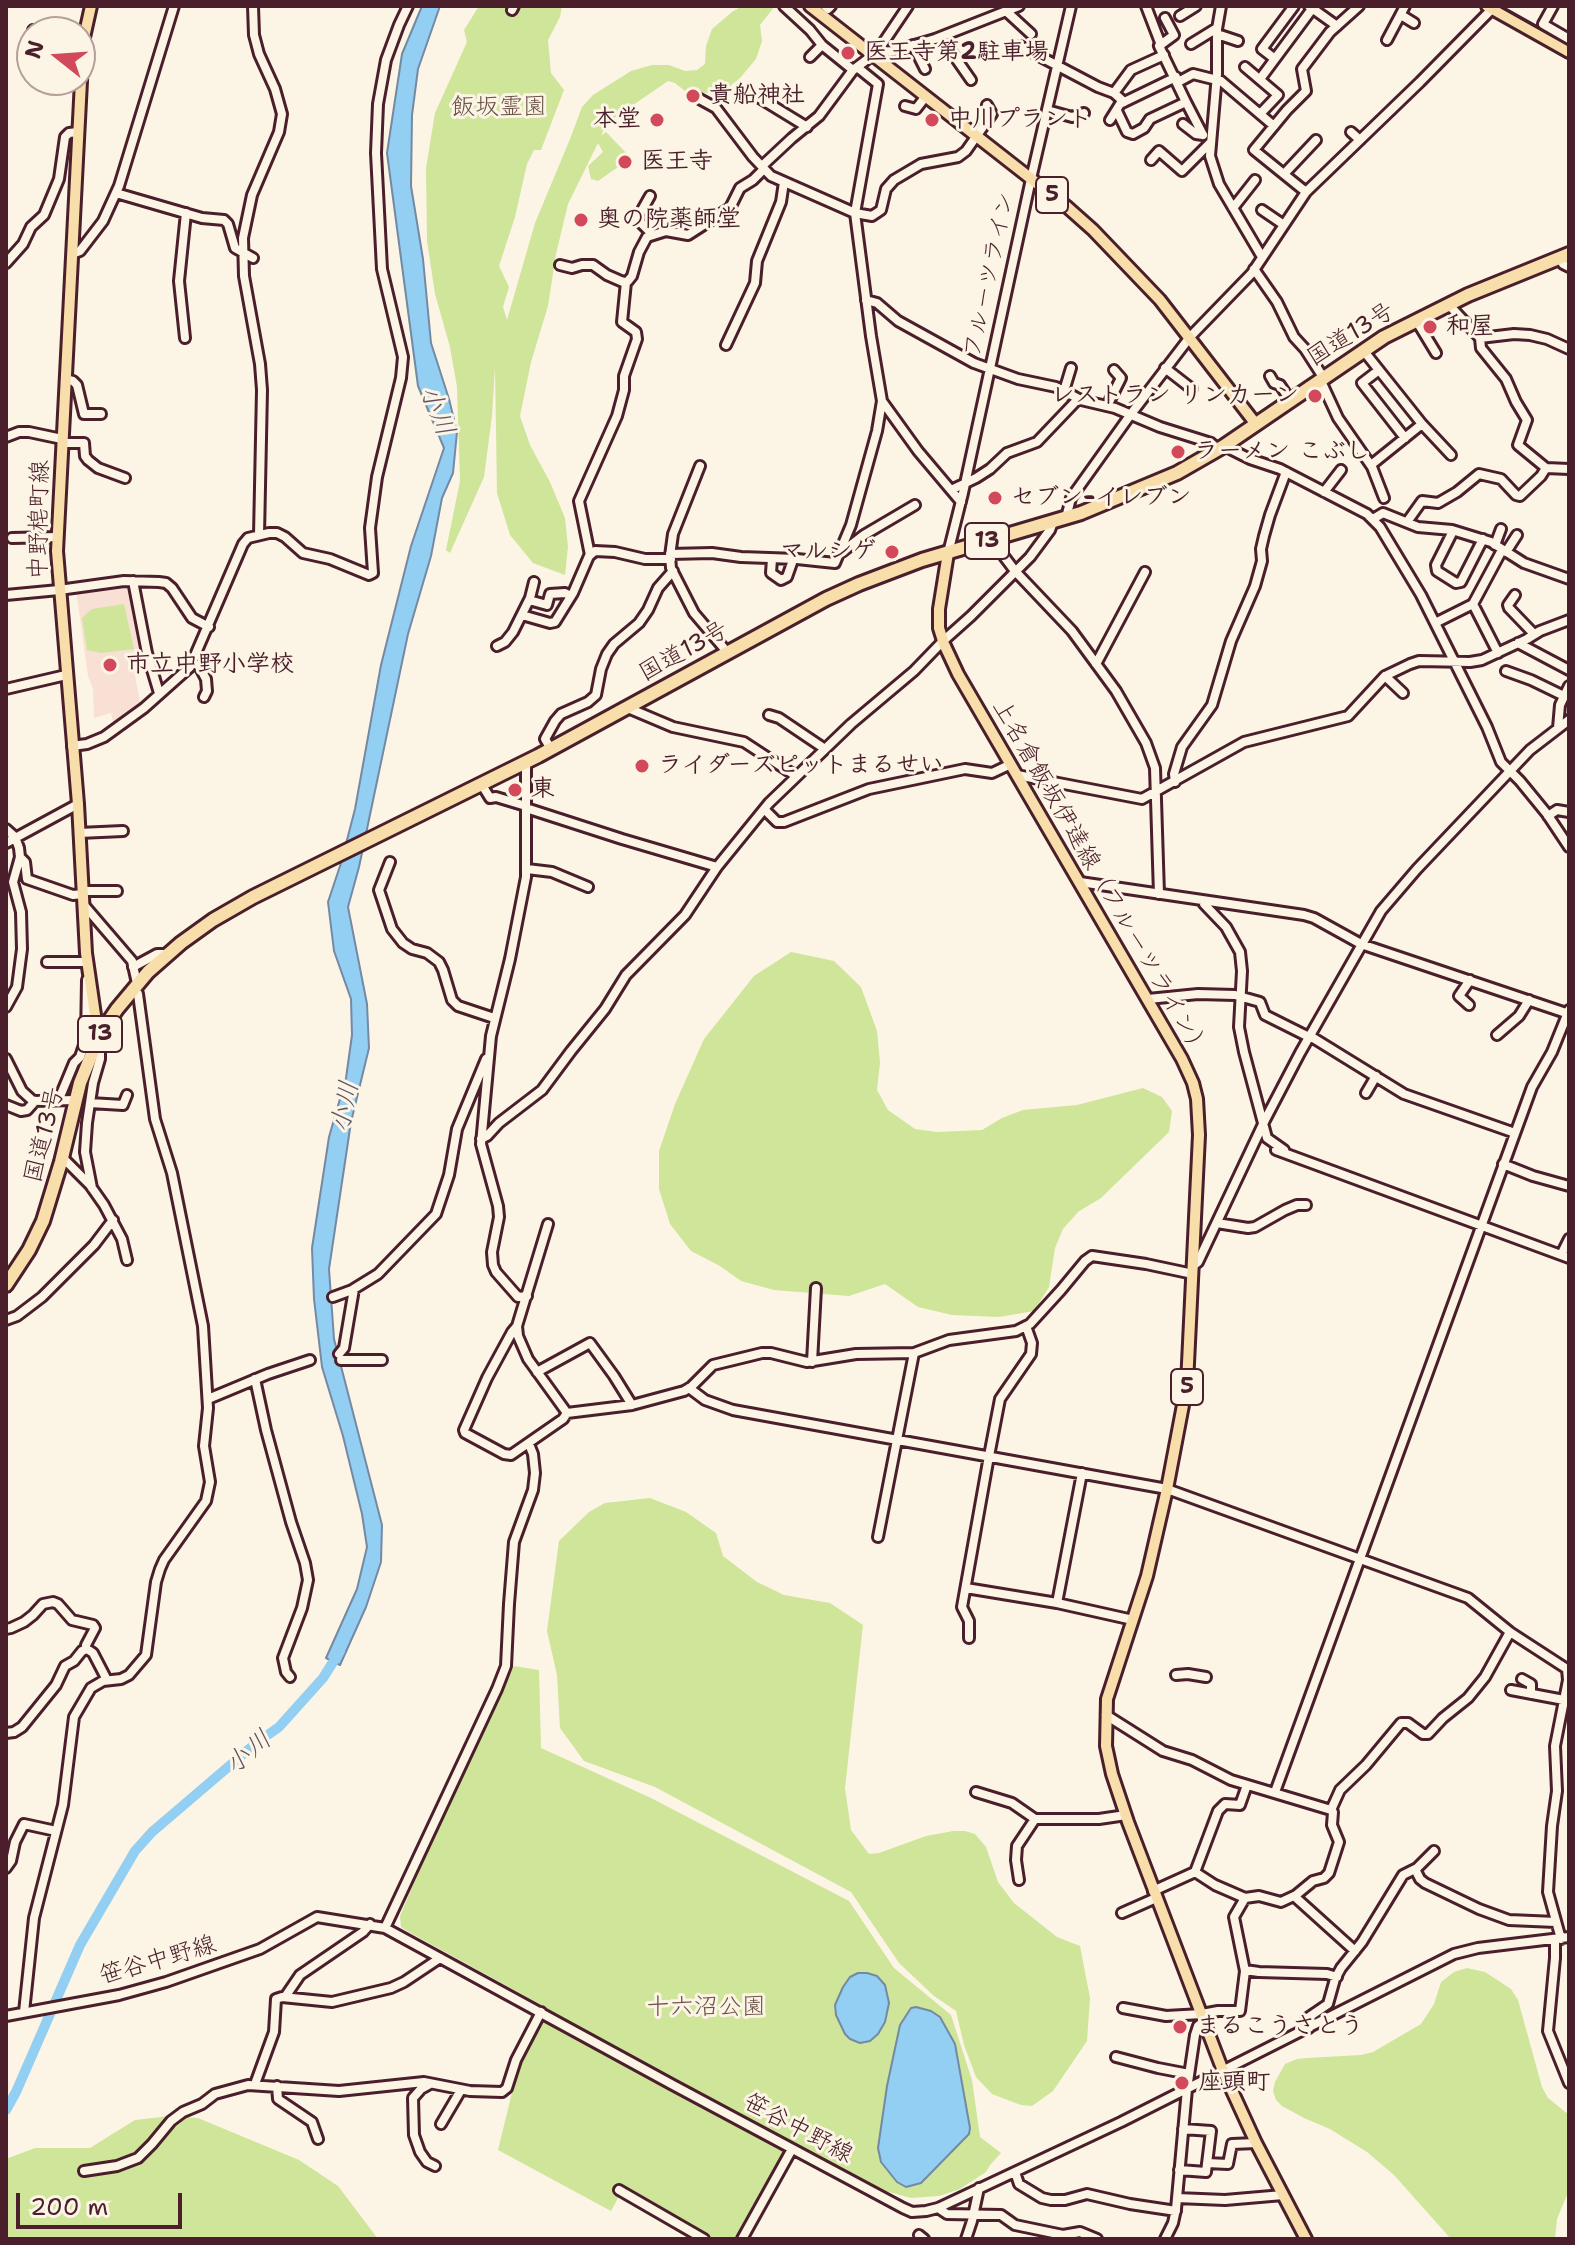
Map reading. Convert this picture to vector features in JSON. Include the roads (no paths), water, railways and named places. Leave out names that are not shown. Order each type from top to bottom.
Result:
[{"type":"highway","name":"国道13号","points":[[6,1285],[43,1221],[75,1100],[97,1039],[140,980],[213,920],[253,897],[482,785],[848,589],[881,574],[1060,520],[1177,473],[1221,447],[1363,350],[1416,320],[1448,304],[1566,260]]},
{"type":"main road","name":"5","points":[[810,6],[826,9],[926,96],[1075,214],[1127,263],[1160,300],[1255,423]]},
{"type":"main road","points":[[1490,7],[1569,52]]},
{"type":"main road","name":"中野梍町線","points":[[80,96],[58,537],[59,590],[78,804],[87,960],[97,1039]]},
{"type":"main road","name":"上名倉飯坂伊達線（フルーツライン）","points":[[948,553],[939,628],[958,674],[1182,1059],[1197,1099],[1199,1135],[1187,1384],[1147,1576],[1110,1688],[1105,1734],[1126,1815],[1223,2071],[1306,2239]]},
{"type":"street","points":[[72,254],[80,251],[103,221],[116,193],[174,6]]},
{"type":"street","points":[[253,6],[256,45],[282,114],[279,132],[247,209],[242,252],[262,390],[259,535]]},
{"type":"street","points":[[72,746],[104,737],[144,708],[193,663],[248,538],[277,533],[303,553],[330,559],[369,575],[373,573],[370,528],[377,477],[403,370],[401,348],[382,269],[376,153],[378,104],[389,51],[408,6]]},
{"type":"street","points":[[522,615],[552,624],[571,596],[590,555],[600,550],[645,559],[712,553],[835,563],[851,525],[877,431],[882,401],[855,213],[878,84],[822,45],[784,6]]},
{"type":"street","points":[[590,555],[578,506],[579,496],[617,416],[623,396],[624,376],[637,339],[636,332],[622,322],[626,282],[632,276],[644,241],[652,234],[666,231],[688,235],[730,208],[740,188],[828,106],[855,69],[876,54],[907,6]]},
{"type":"street","points":[[876,54],[941,37],[1019,6]]},
{"type":"street","name":"フルーツライン","points":[[948,553],[1071,6]]},
{"type":"street","points":[[1146,6],[1159,46],[1186,102],[1208,136]]},
{"type":"street","points":[[1180,16],[1196,6]]},
{"type":"street","points":[[1221,6],[1208,136],[1210,156],[1219,184],[1262,257]]},
{"type":"street","points":[[1306,192],[1254,150],[1306,91],[1302,69],[1337,26],[1359,6]]},
{"type":"street","points":[[1553,6],[1543,24],[1569,39]]},
{"type":"street","points":[[1260,79],[1310,7],[1337,26]]},
{"type":"street","points":[[481,1139],[542,1090],[605,1009],[626,975],[685,915],[717,867],[764,809],[825,749],[914,671],[1038,546],[1060,520],[1071,498],[1165,368],[1254,269],[1306,192],[1420,82],[1490,7]]},
{"type":"street","points":[[1275,59],[1262,49],[1289,8]]},
{"type":"street","points":[[810,30],[826,9]]},
{"type":"street","points":[[1387,40],[1403,10],[1414,23]]},
{"type":"street","points":[[1006,11],[1031,34]]},
{"type":"street","points":[[1161,45],[1174,35],[1165,18]]},
{"type":"street","points":[[1217,31],[1238,41]]},
{"type":"street","points":[[1191,44],[1217,31]]},
{"type":"street","points":[[941,37],[971,80]]},
{"type":"street","points":[[810,57],[822,45]]},
{"type":"street","points":[[913,45],[925,69]]},
{"type":"street","points":[[1020,46],[1114,93],[1124,102]]},
{"type":"street","points":[[1114,93],[1131,70],[1164,55]]},
{"type":"street","points":[[1133,56],[1138,67]]},
{"type":"street","points":[[1245,67],[1278,95],[1260,114]]},
{"type":"street","points":[[1110,120],[1120,104],[1193,74],[1224,82],[1274,126]]},
{"type":"street","points":[[905,106],[916,109],[926,96]]},
{"type":"street","points":[[696,97],[716,108],[771,176],[855,213],[872,216],[881,210],[892,181],[921,164],[962,154],[992,114],[987,105]]},
{"type":"street","points":[[758,97],[807,127]]},
{"type":"street","points":[[1117,111],[1127,132],[1133,134],[1144,128],[1150,119],[1186,102]]},
{"type":"street","points":[[1047,110],[1072,117],[1084,113]]},
{"type":"street","points":[[1183,124],[1196,134],[1208,136]]},
{"type":"street","points":[[6,263],[23,244],[31,227],[44,215],[59,179],[65,137],[78,132]]},
{"type":"street","points":[[1351,132],[1360,140]]},
{"type":"street","points":[[1151,160],[1159,151],[1182,171],[1208,136]]},
{"type":"street","points":[[1284,174],[1316,140]]},
{"type":"street","points":[[1233,208],[1255,180]]},
{"type":"street","points":[[726,345],[755,283],[757,261],[781,202],[784,182]]},
{"type":"street","points":[[116,193],[226,221],[235,248],[253,258]]},
{"type":"street","points":[[650,196],[637,219],[652,234]]},
{"type":"street","points":[[1262,210],[1284,225]]},
{"type":"street","points":[[185,338],[179,277],[186,213]]},
{"type":"street","points":[[560,265],[572,268],[593,265],[607,275],[626,282]]},
{"type":"street","points":[[1254,269],[1322,378],[1338,418],[1371,465],[1384,498]]},
{"type":"street","points":[[866,300],[877,303],[898,321],[990,369],[1056,387],[1078,399],[1131,414],[1286,472],[1373,519],[1395,550],[1456,662],[1501,762],[1548,816],[1569,847]]},
{"type":"street","points":[[1448,304],[1480,338],[1481,348],[1506,379],[1527,420],[1518,445],[1546,468],[1569,469]]},
{"type":"street","points":[[1416,320],[1436,353]]},
{"type":"street","points":[[1480,338],[1530,335],[1569,349]]},
{"type":"street","points":[[1363,350],[1451,455]]},
{"type":"street","points":[[1064,391],[1071,368]]},
{"type":"street","points":[[1165,368],[1192,389]]},
{"type":"street","points":[[1107,406],[1121,378],[1114,370]]},
{"type":"street","points":[[1379,370],[1362,383],[1405,438]]},
{"type":"street","points":[[1270,376],[1290,400]]},
{"type":"street","points":[[65,379],[77,385],[84,414],[101,414]]},
{"type":"street","points":[[951,490],[990,469],[1007,453],[1037,442],[1078,399]]},
{"type":"street","points":[[882,401],[918,451],[961,502]]},
{"type":"street","points":[[1371,465],[1422,424]]},
{"type":"street","points":[[6,437],[19,432],[40,433],[62,441],[84,443],[88,460],[98,468],[125,478]]},
{"type":"street","points":[[700,466],[673,534],[670,556],[673,571],[694,613],[728,653]]},
{"type":"street","points":[[1407,522],[1422,501],[1438,503],[1479,474],[1499,478],[1520,496],[1546,468]]},
{"type":"street","points":[[1324,492],[1341,470]]},
{"type":"street","points":[[1175,782],[1174,774],[1182,747],[1212,705],[1231,641],[1255,586],[1262,561],[1264,536],[1286,472]]},
{"type":"street","points":[[839,553],[915,505]]},
{"type":"street","points":[[1373,519],[1383,513],[1424,528],[1439,528],[1483,539],[1535,568],[1569,579]]},
{"type":"street","points":[[1501,529],[1501,549]]},
{"type":"street","points":[[1453,531],[1436,565],[1437,571],[1456,583],[1461,582],[1483,539]]},
{"type":"street","points":[[1435,623],[1473,604],[1501,549],[1517,535]]},
{"type":"street","points":[[12,538],[58,537]]},
{"type":"street","points":[[994,539],[1015,571],[1072,631],[1116,691],[1146,743],[1155,768],[1159,894]]},
{"type":"street","points":[[772,559],[771,573],[781,580],[787,577],[793,560]]},
{"type":"street","points":[[551,749],[545,739],[555,721],[561,714],[596,695],[607,654],[639,623],[658,588],[673,571]]},
{"type":"street","points":[[1096,664],[1145,572]]},
{"type":"street","points":[[6,595],[133,581],[166,583],[192,618],[209,627]]},
{"type":"street","points":[[133,581],[147,653],[159,693]]},
{"type":"street","points":[[497,646],[510,637],[529,600],[534,582]]},
{"type":"street","points":[[529,600],[547,605],[550,594],[565,593],[571,596]]},
{"type":"street","points":[[1515,595],[1509,608],[1534,634]]},
{"type":"street","points":[[1473,604],[1498,653]]},
{"type":"street","points":[[1017,775],[1142,799],[1244,742],[1348,716],[1385,676],[1419,661],[1482,660],[1569,620]]},
{"type":"street","points":[[1518,643],[1569,670]]},
{"type":"street","points":[[193,663],[199,666],[206,679],[204,697]]},
{"type":"street","points":[[1506,671],[1564,696]]},
{"type":"street","points":[[6,689],[66,675]]},
{"type":"street","points":[[1385,676],[1403,693]]},
{"type":"street","points":[[1568,736],[1560,705],[1569,686]]},
{"type":"street","points":[[628,708],[673,727],[744,742],[796,776]]},
{"type":"street","points":[[769,715],[779,718],[825,749]]},
{"type":"street","points":[[548,1224],[517,1326],[495,1361],[464,1430],[468,1436],[508,1455],[529,1444],[567,1413],[632,1405],[689,1388],[713,1365],[762,1353],[812,1362],[856,1354],[914,1353],[949,1340],[1016,1331],[1026,1326],[1092,1256],[1194,1269],[1309,1037],[1361,944],[1391,898],[1509,771],[1563,725]]},
{"type":"street","points":[[526,762],[527,869],[510,959],[494,1018],[481,1139],[498,1206],[493,1265],[518,1297],[527,1296]]},
{"type":"street","points":[[764,809],[777,822],[784,822],[869,789],[965,769],[992,773],[1011,764]]},
{"type":"street","points":[[482,785],[490,798],[496,797],[717,867]]},
{"type":"street","points":[[6,843],[78,804]]},
{"type":"street","points":[[1548,816],[1557,810],[1569,812]]},
{"type":"street","points":[[6,829],[15,837],[20,857],[13,882],[21,912],[22,961],[17,987],[6,1007]]},
{"type":"street","points":[[79,833],[123,831]]},
{"type":"street","points":[[20,857],[25,862],[27,879],[83,897],[117,891]]},
{"type":"street","points":[[390,862],[379,890],[392,929],[403,943],[439,962],[452,1000],[458,1006],[494,1018]]},
{"type":"street","points":[[527,869],[552,872],[588,887]]},
{"type":"street","points":[[1080,882],[1304,915],[1361,944],[1568,1012],[1552,1052],[1532,1087],[1503,1164],[1275,1792]]},
{"type":"street","points":[[83,897],[132,961],[136,979]]},
{"type":"street","points":[[1205,901],[1204,904],[1226,927],[1240,952],[1239,1027],[1263,1126],[1270,1141],[1287,1154]]},
{"type":"street","points":[[110,934],[121,932]]},
{"type":"street","points":[[133,967],[157,954],[168,954]]},
{"type":"street","points":[[48,961],[87,960]]},
{"type":"street","points":[[59,1099],[86,1039],[86,983],[90,977]]},
{"type":"street","points":[[1469,1005],[1459,996],[1470,980]]},
{"type":"street","points":[[24,2012],[34,1918],[67,1784],[74,1717],[91,1688],[97,1683],[129,1675],[146,1655],[160,1569],[206,1501],[210,1482],[204,1446],[208,1399],[201,1317],[172,1173],[155,1119],[138,994]]},
{"type":"street","points":[[1148,999],[1209,994],[1240,996],[1260,1002],[1265,1015],[1414,1098],[1515,1133]]},
{"type":"street","points":[[1497,1035],[1519,1016],[1529,1000]]},
{"type":"street","points":[[92,1188],[85,1152],[90,1103],[100,1059],[97,1039]]},
{"type":"street","points":[[333,1297],[354,1289],[386,1267],[439,1210],[457,1129],[489,1056]]},
{"type":"street","points":[[6,1059],[22,1091],[35,1101],[75,1100]]},
{"type":"street","points":[[1366,1093],[1376,1076]]},
{"type":"street","points":[[90,1103],[123,1105],[127,1095]]},
{"type":"street","points":[[6,1105],[21,1111],[27,1110],[35,1101]]},
{"type":"street","points":[[1276,1150],[1565,1257],[1569,1239]]},
{"type":"street","points":[[62,1157],[92,1188],[113,1220],[127,1260]]},
{"type":"street","points":[[1503,1164],[1569,1186]]},
{"type":"street","points":[[1217,1223],[1255,1227],[1285,1210],[1306,1205]]},
{"type":"street","points":[[6,1320],[17,1316],[42,1297],[94,1245],[113,1220]]},
{"type":"street","points":[[812,1362],[816,1288]]},
{"type":"street","points":[[354,1289],[340,1357],[382,1360]]},
{"type":"street","points":[[517,1326],[518,1336],[537,1372],[567,1413]]},
{"type":"street","points":[[969,1638],[969,1621],[962,1607],[989,1456],[1000,1399],[1031,1354],[1032,1343],[1026,1326]]},
{"type":"street","points":[[537,1372],[590,1343],[632,1405]]},
{"type":"street","points":[[878,1537],[914,1353]]},
{"type":"street","points":[[208,1399],[310,1360]]},
{"type":"street","points":[[255,1379],[308,1580],[302,1608],[283,1658],[290,1677]]},
{"type":"street","points":[[689,1388],[705,1400],[733,1410],[1167,1489],[1464,1596],[1510,1632],[1567,1669],[1555,1746],[1557,1791],[1548,1892],[1561,1938],[1548,2031],[1569,2083]]},
{"type":"street","points":[[385,1928],[506,1666],[514,1542],[533,1490],[535,1473],[529,1444]]},
{"type":"street","points":[[1057,1603],[1082,1473]]},
{"type":"street","points":[[966,1588],[1133,1620]]},
{"type":"street","points":[[6,1629],[24,1622],[43,1604],[53,1602],[72,1620],[93,1625],[95,1628],[86,1649]]},
{"type":"street","points":[[1195,1872],[1245,1898],[1259,1896],[1279,1902],[1294,1896],[1313,1881],[1324,1878],[1329,1873],[1339,1842],[1332,1825],[1331,1810],[1340,1790],[1401,1723],[1408,1723],[1423,1734],[1428,1734],[1468,1698],[1485,1677],[1510,1632]]},
{"type":"street","points":[[86,1649],[93,1653],[107,1680]]},
{"type":"street","points":[[6,1733],[22,1727],[56,1685],[65,1666],[86,1649]]},
{"type":"street","points":[[1176,1675],[1206,1677]]},
{"type":"street","points":[[1522,1679],[1531,1684],[1531,1694]]},
{"type":"street","points":[[1511,1690],[1564,1700]]},
{"type":"street","points":[[1106,1715],[1163,1751],[1192,1760],[1231,1780],[1331,1810]]},
{"type":"street","points":[[1122,1913],[1195,1872],[1218,1811],[1225,1804],[1240,1805],[1247,1785]]},
{"type":"street","points":[[976,1792],[1012,1803],[1035,1819],[1099,1819],[1126,1815]]},
{"type":"street","points":[[1019,1880],[1017,1846],[1035,1819]]},
{"type":"street","points":[[6,1868],[24,1824],[56,1831]]},
{"type":"street","points":[[1309,2028],[1306,2019],[1328,2004],[1337,1977],[1379,1917],[1403,1875],[1415,1869],[1434,1851]]},
{"type":"street","points":[[1415,1869],[1425,1883],[1479,1909],[1509,1920],[1556,1922]]},
{"type":"street","points":[[1294,1896],[1355,1951]]},
{"type":"street","points":[[1123,2008],[1166,2016],[1203,2018],[1218,2011],[1240,2011],[1245,1970],[1234,1917],[1245,1898]]},
{"type":"street","name":"笹谷中野線","points":[[6,2016],[142,1990],[239,1958],[317,1917],[370,1924],[385,1928],[912,2212],[938,2208],[1015,2172],[1454,1954],[1561,1938]]},
{"type":"street","points":[[285,1997],[300,1975],[370,1924]]},
{"type":"street","points":[[255,2084],[274,2032],[274,2002],[285,1997],[332,2002],[383,1990],[404,1982],[440,1958]]},
{"type":"street","points":[[1245,1970],[1337,1977]]},
{"type":"street","points":[[84,2171],[128,2163],[144,2153],[171,2121],[183,2112],[215,2094],[255,2084],[339,2091],[407,2082],[502,2092],[507,2088],[516,2060],[541,2012]]},
{"type":"street","points":[[1165,2239],[1176,2211],[1189,2074],[1195,2035],[1203,2018]]},
{"type":"street","points":[[1559,2060],[1569,2055]]},
{"type":"street","points":[[1116,2057],[1189,2074]]},
{"type":"street","points":[[431,2083],[413,2098],[413,2126],[420,2152],[427,2162],[435,2166]]},
{"type":"street","points":[[277,2086],[278,2099],[312,2122],[318,2139]]},
{"type":"street","points":[[441,2124],[461,2090]]},
{"type":"street","points":[[1179,2170],[1206,2172],[1211,2131],[1183,2129]]},
{"type":"street","points":[[1207,2163],[1228,2164],[1232,2144],[1256,2143]]},
{"type":"street","points":[[742,2239],[792,2149]]},
{"type":"street","points":[[1015,2172],[1019,2184],[1042,2198],[1065,2200],[1087,2194],[1176,2211]]},
{"type":"street","points":[[966,2239],[979,2188]]},
{"type":"street","points":[[619,2190],[704,2239]]},
{"type":"street","points":[[1177,2198],[1225,2200],[1283,2195]]},
{"type":"street","points":[[938,2208],[947,2214],[1001,2215],[1015,2225],[1097,2239]]},
{"type":"water","points":[[422,6],[440,6],[418,69],[412,115],[411,186],[423,259],[431,343],[457,432],[453,473],[442,498],[431,556],[408,634],[348,907],[367,1004],[369,1048],[351,1122],[329,1269],[334,1339],[382,1525],[381,1562],[366,1607],[340,1665],[326,1658],[357,1589],[367,1547],[343,1436],[322,1367],[314,1299],[312,1248],[329,1137],[346,1078],[352,1035],[351,999],[334,951],[328,902],[355,809],[381,665],[411,546],[444,448],[418,386],[387,153],[402,54]]},
{"type":"water","points":[[858,1973],[877,1976],[885,1985],[889,2003],[885,2022],[878,2034],[870,2041],[860,2043],[845,2034],[835,2005],[850,1977]]},
{"type":"water","points":[[916,2007],[940,2017],[955,2044],[970,2128],[969,2134],[921,2183],[906,2187],[897,2182],[881,2162],[878,2148],[900,2025],[911,2008]]},
{"type":"waterway","name":"小川","points":[[6,2110],[80,1945],[135,1851],[152,1832],[279,1727],[323,1678],[340,1651]]},
{"type":"railway","points":[[1498,6],[1569,46]]},
{"type":"place","name":"医王寺第2駐車場","points":[[848,53]]},
{"type":"place","name":"貴船神社","points":[[693,96]]},
{"type":"place","name":"本堂","points":[[657,120]]},
{"type":"place","name":"中川プラント","points":[[932,120]]},
{"type":"place","name":"医王寺","points":[[625,162]]},
{"type":"place","name":"奥の院薬師堂","points":[[581,220]]},
{"type":"place","name":"和屋","points":[[1430,327]]},
{"type":"place","name":"レストラン リンカーン","points":[[1315,396]]},
{"type":"place","name":"ラーメン こぶし","points":[[1178,452]]},
{"type":"place","name":"セブン-イレブン","points":[[995,498]]},
{"type":"place","name":"マルシゲ","points":[[892,552]]},
{"type":"place","name":"市立中野小学校","points":[[110,665]]},
{"type":"place","name":"ライダーズピットまるせい","points":[[642,766]]},
{"type":"place","name":"東","points":[[515,790]]},
{"type":"place","name":"まるこうさとう","points":[[1180,2027]]},
{"type":"place","name":"座頭町","points":[[1182,2083]]},
{"type":"park label","name":"飯坂霊園","points":[[499,108]]},
{"type":"park label","name":"十六沼公園","points":[[706,2008]]}]
